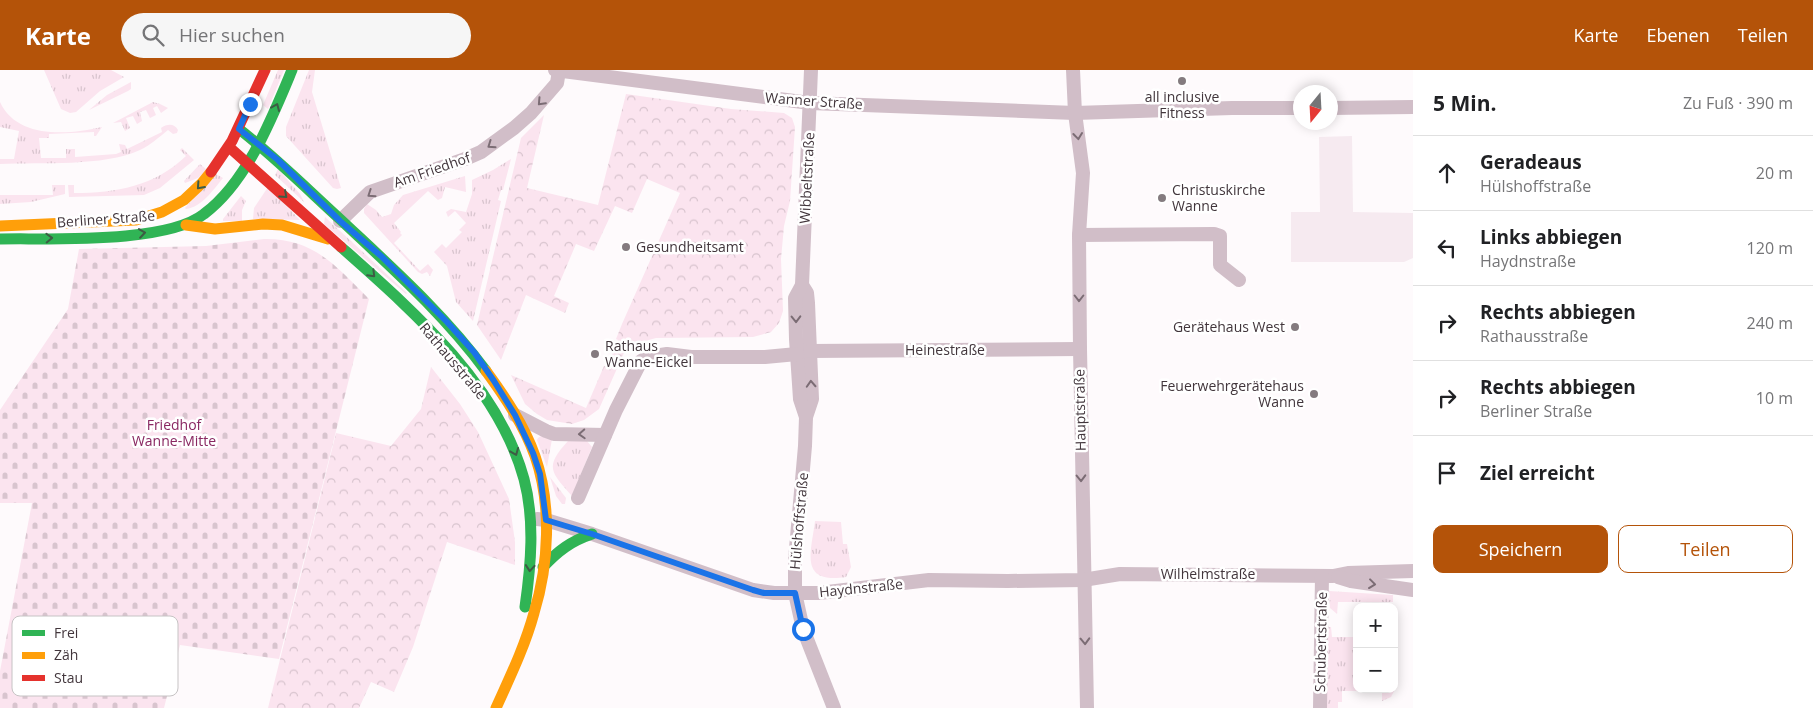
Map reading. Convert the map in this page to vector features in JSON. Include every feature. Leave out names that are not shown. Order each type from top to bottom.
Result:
[{"type":"street","name":"Berliner Straße","points":[[0,226],[123,222],[149,218],[171,209],[195,192],[206,180],[229,147],[265,70]]},
{"type":"street","name":"Berliner Straße","points":[[0,239],[129,235],[186,225],[207,212],[220,200],[247,163],[273,115],[292,70]]},
{"type":"street","name":"Wanner Straße","points":[[555,70],[810,103],[1075,113]]},
{"type":"street","name":"Wibbeltstraße","points":[[803,352],[808,302],[807,293],[802,285],[811,70]]},
{"type":"street","name":"Hauptstraße","points":[[1074,70],[1075,113],[1082,172],[1079,235],[1080,349],[1083,580],[1087,708]]},
{"type":"street","name":"Am Friedhof","points":[[340,221],[370,192],[465,160],[481,152],[531,113],[557,84],[559,71]]},
{"type":"street","points":[[1338,108],[1413,107]]},
{"type":"street","points":[[1075,113],[1293,108]]},
{"type":"street","points":[[239,129],[258,143]]},
{"type":"street","name":"Rathausstraße","points":[[258,143],[340,221],[381,256],[422,296],[474,352],[515,415],[533,453],[540,474],[546,520],[542,580],[532,621],[496,708]]},
{"type":"street","points":[[229,147],[247,163]]},
{"type":"street","name":"Rathausstraße","points":[[247,163],[362,264],[455,359],[492,409],[512,445],[524,478],[530,519],[531,563],[524,610],[511,652],[487,708]]},
{"type":"street","points":[[186,225],[215,230],[263,224],[282,226],[302,230],[336,242]]},
{"type":"street","points":[[1079,235],[1214,234],[1220,236],[1220,265],[1239,280]]},
{"type":"street","points":[[408,309],[422,296]]},
{"type":"street","name":"Heinestraße","points":[[605,435],[640,362],[658,354],[691,357],[765,357],[803,352],[1080,349]]},
{"type":"street","name":"Hülshoffstraße","points":[[803,352],[812,399],[806,417],[795,560],[795,593],[803,629],[834,708]]},
{"type":"street","points":[[515,415],[554,434],[605,435],[578,498]]},
{"type":"street","name":"Haydnstraße","points":[[530,519],[546,520],[592,534],[764,593],[831,592],[929,580],[1083,580]]},
{"type":"street","points":[[543,567],[564,546],[576,538],[592,534]]},
{"type":"street","name":"Wilhelmstraße","points":[[1083,580],[1120,574],[1327,576],[1348,573],[1413,571]]},
{"type":"street","name":"Wilhelmstraße","points":[[1327,576],[1351,582],[1413,590]]},
{"type":"street","name":"Schubertstraße","points":[[1320,708],[1321,619],[1327,576]]},
{"type":"shaded area","points":[[1352,136],[1353,212],[1413,213],[1413,258],[1404,262],[1291,262],[1291,212],[1320,212],[1319,137]]},
{"type":"green space","points":[[44,70],[111,70],[124,77],[100,91],[76,112],[70,113],[61,109]]},
{"type":"green space","points":[[278,70],[284,70],[268,109],[263,105]]},
{"type":"green space","points":[[309,70],[315,70],[312,92],[341,188],[333,188],[286,136],[286,127]]},
{"type":"green space","points":[[131,82],[131,89],[128,91],[89,110],[107,95]]},
{"type":"green space","points":[[626,94],[731,109],[784,113],[792,118],[795,127],[790,201],[784,226],[781,259],[783,311],[779,323],[771,332],[753,337],[656,338],[627,346],[599,409],[584,420],[572,424],[547,420],[525,404],[511,375],[586,408],[604,366],[607,366],[618,340],[616,339],[622,324],[680,193],[647,179],[632,213],[615,206],[594,251],[576,244],[554,296],[569,303],[565,313],[526,295],[501,360],[477,325],[521,138],[544,115],[527,188],[598,205]]},
{"type":"green space","points":[[0,102],[8,114],[18,123],[31,128],[45,131],[74,132],[102,127],[96,136],[94,136],[94,132],[49,134],[49,138],[39,138],[41,158],[66,158],[66,149],[75,149],[75,157],[116,154],[121,152],[119,144],[125,145],[127,149],[162,132],[161,128],[170,125],[178,130],[177,133],[173,134],[168,130],[140,150],[108,159],[72,163],[0,164],[0,159],[14,159],[19,131],[0,127]]},
{"type":"green space","points":[[153,102],[168,108],[161,113],[157,106],[153,108],[156,115],[150,118],[146,110],[140,112],[142,121],[137,124],[133,116],[126,118],[130,128],[125,131],[121,122],[113,123]]},
{"type":"green space","points":[[182,148],[194,160],[160,188],[144,195],[69,197],[68,185],[74,185],[74,193],[90,193],[120,189],[148,181],[174,166],[186,156],[180,150]]},
{"type":"green space","points":[[511,159],[503,190],[501,190],[498,200],[501,201],[473,321],[456,302],[447,266],[434,252],[442,244],[446,248],[462,232],[459,230],[466,223],[455,211],[448,217],[446,212],[451,209],[466,212],[472,194],[472,180]]},
{"type":"green space","points":[[200,164],[207,170],[198,178],[185,183],[184,181]]},
{"type":"green space","points":[[278,169],[300,194],[304,202],[275,175]]},
{"type":"green space","points":[[216,174],[223,178],[211,193],[197,205],[186,209],[185,208]]},
{"type":"green space","points":[[465,176],[466,192],[445,187],[442,198],[438,200],[428,191],[394,223],[402,235],[394,243],[420,271],[428,264],[433,270],[430,276],[427,272],[422,274],[418,272],[364,213],[367,204],[382,217],[391,214],[394,205],[403,195]]},
{"type":"green space","points":[[52,185],[65,185],[65,194],[31,202],[0,204],[0,195],[53,195]]},
{"type":"green space","points":[[268,187],[300,220],[253,219],[254,208]]},
{"type":"green space","points":[[241,196],[246,201],[242,210],[242,221],[223,221],[223,219]]},
{"type":"green space","points":[[325,217],[407,293],[324,224]]},
{"type":"green space","name":"Friedhof Wanne-Mitte","points":[[264,239],[297,243],[311,249],[335,266],[369,299],[279,659],[180,645],[178,653],[178,616],[12,616],[12,696],[167,696],[164,708],[0,708],[0,671],[32,503],[0,503],[0,410],[68,309],[79,249],[206,246]]},
{"type":"green space","points":[[431,367],[460,404],[478,432],[509,499],[515,542],[515,565],[447,542],[413,647],[394,692],[371,682],[359,708],[268,708],[336,433],[391,446],[421,409]]},
{"type":"green space","points":[[541,436],[552,439],[547,467],[537,440]]},
{"type":"green space","points":[[568,441],[587,441],[592,447],[572,496],[559,481],[553,469],[556,457]]},
{"type":"green space","points":[[550,477],[566,498],[565,504],[562,504],[556,496]]},
{"type":"green space","points":[[815,521],[841,522],[843,544],[847,544],[851,567],[846,577],[831,578],[821,576],[814,571],[811,564],[811,555]]},
{"type":"green space","points":[[1329,591],[1393,595],[1393,602],[1338,602],[1337,614],[1330,608]]},
{"type":"green space","points":[[1323,627],[1331,627],[1332,637],[1353,637],[1353,691],[1342,691],[1342,702],[1338,702],[1338,708],[1323,708]]},
{"type":"green space","points":[[1382,693],[1393,693],[1391,697],[1382,701]]},
{"type":"traffic: fast","points":[[0,239],[76,239],[136,235],[186,224],[204,214],[233,185],[257,148],[292,70]]},
{"type":"traffic: fast","points":[[239,129],[291,173],[398,274],[453,330],[486,371]]},
{"type":"traffic: fast","points":[[341,247],[396,296],[449,351],[473,380],[512,444],[524,479],[530,510],[531,543],[525,607]]},
{"type":"traffic: fast","points":[[543,567],[565,547],[592,534]]},
{"type":"traffic: slow","points":[[0,226],[136,220],[162,212],[184,200],[211,172]]},
{"type":"traffic: slow","points":[[186,225],[215,229],[263,224],[282,225],[328,239]]},
{"type":"traffic: slow","points":[[486,371],[514,412],[531,445],[540,475],[546,514],[545,555],[539,594],[522,649],[496,708]]},
{"type":"traffic: jam","points":[[211,172],[232,141],[265,70]]},
{"type":"traffic: jam","points":[[229,147],[341,247]]},
{"type":"place","name":"all inclusive Fitness","points":[[1182,81]]},
{"type":"place","name":"Christuskirche Wanne","points":[[1162,198]]},
{"type":"place","name":"Gesundheitsamt","points":[[626,247]]},
{"type":"place","name":"Gerätehaus West","points":[[1295,327]]},
{"type":"place","name":"Rathaus Wanne-Eickel","points":[[595,354]]},
{"type":"place","name":"Feuerwehrgerätehaus Wanne","points":[[1314,394]]},
{"type":"route","points":[[250,104],[239,129],[278,160],[340,221],[381,256],[474,352],[515,415],[533,453],[540,474],[546,520],[753,590],[764,593],[795,593],[803,629]]}]
